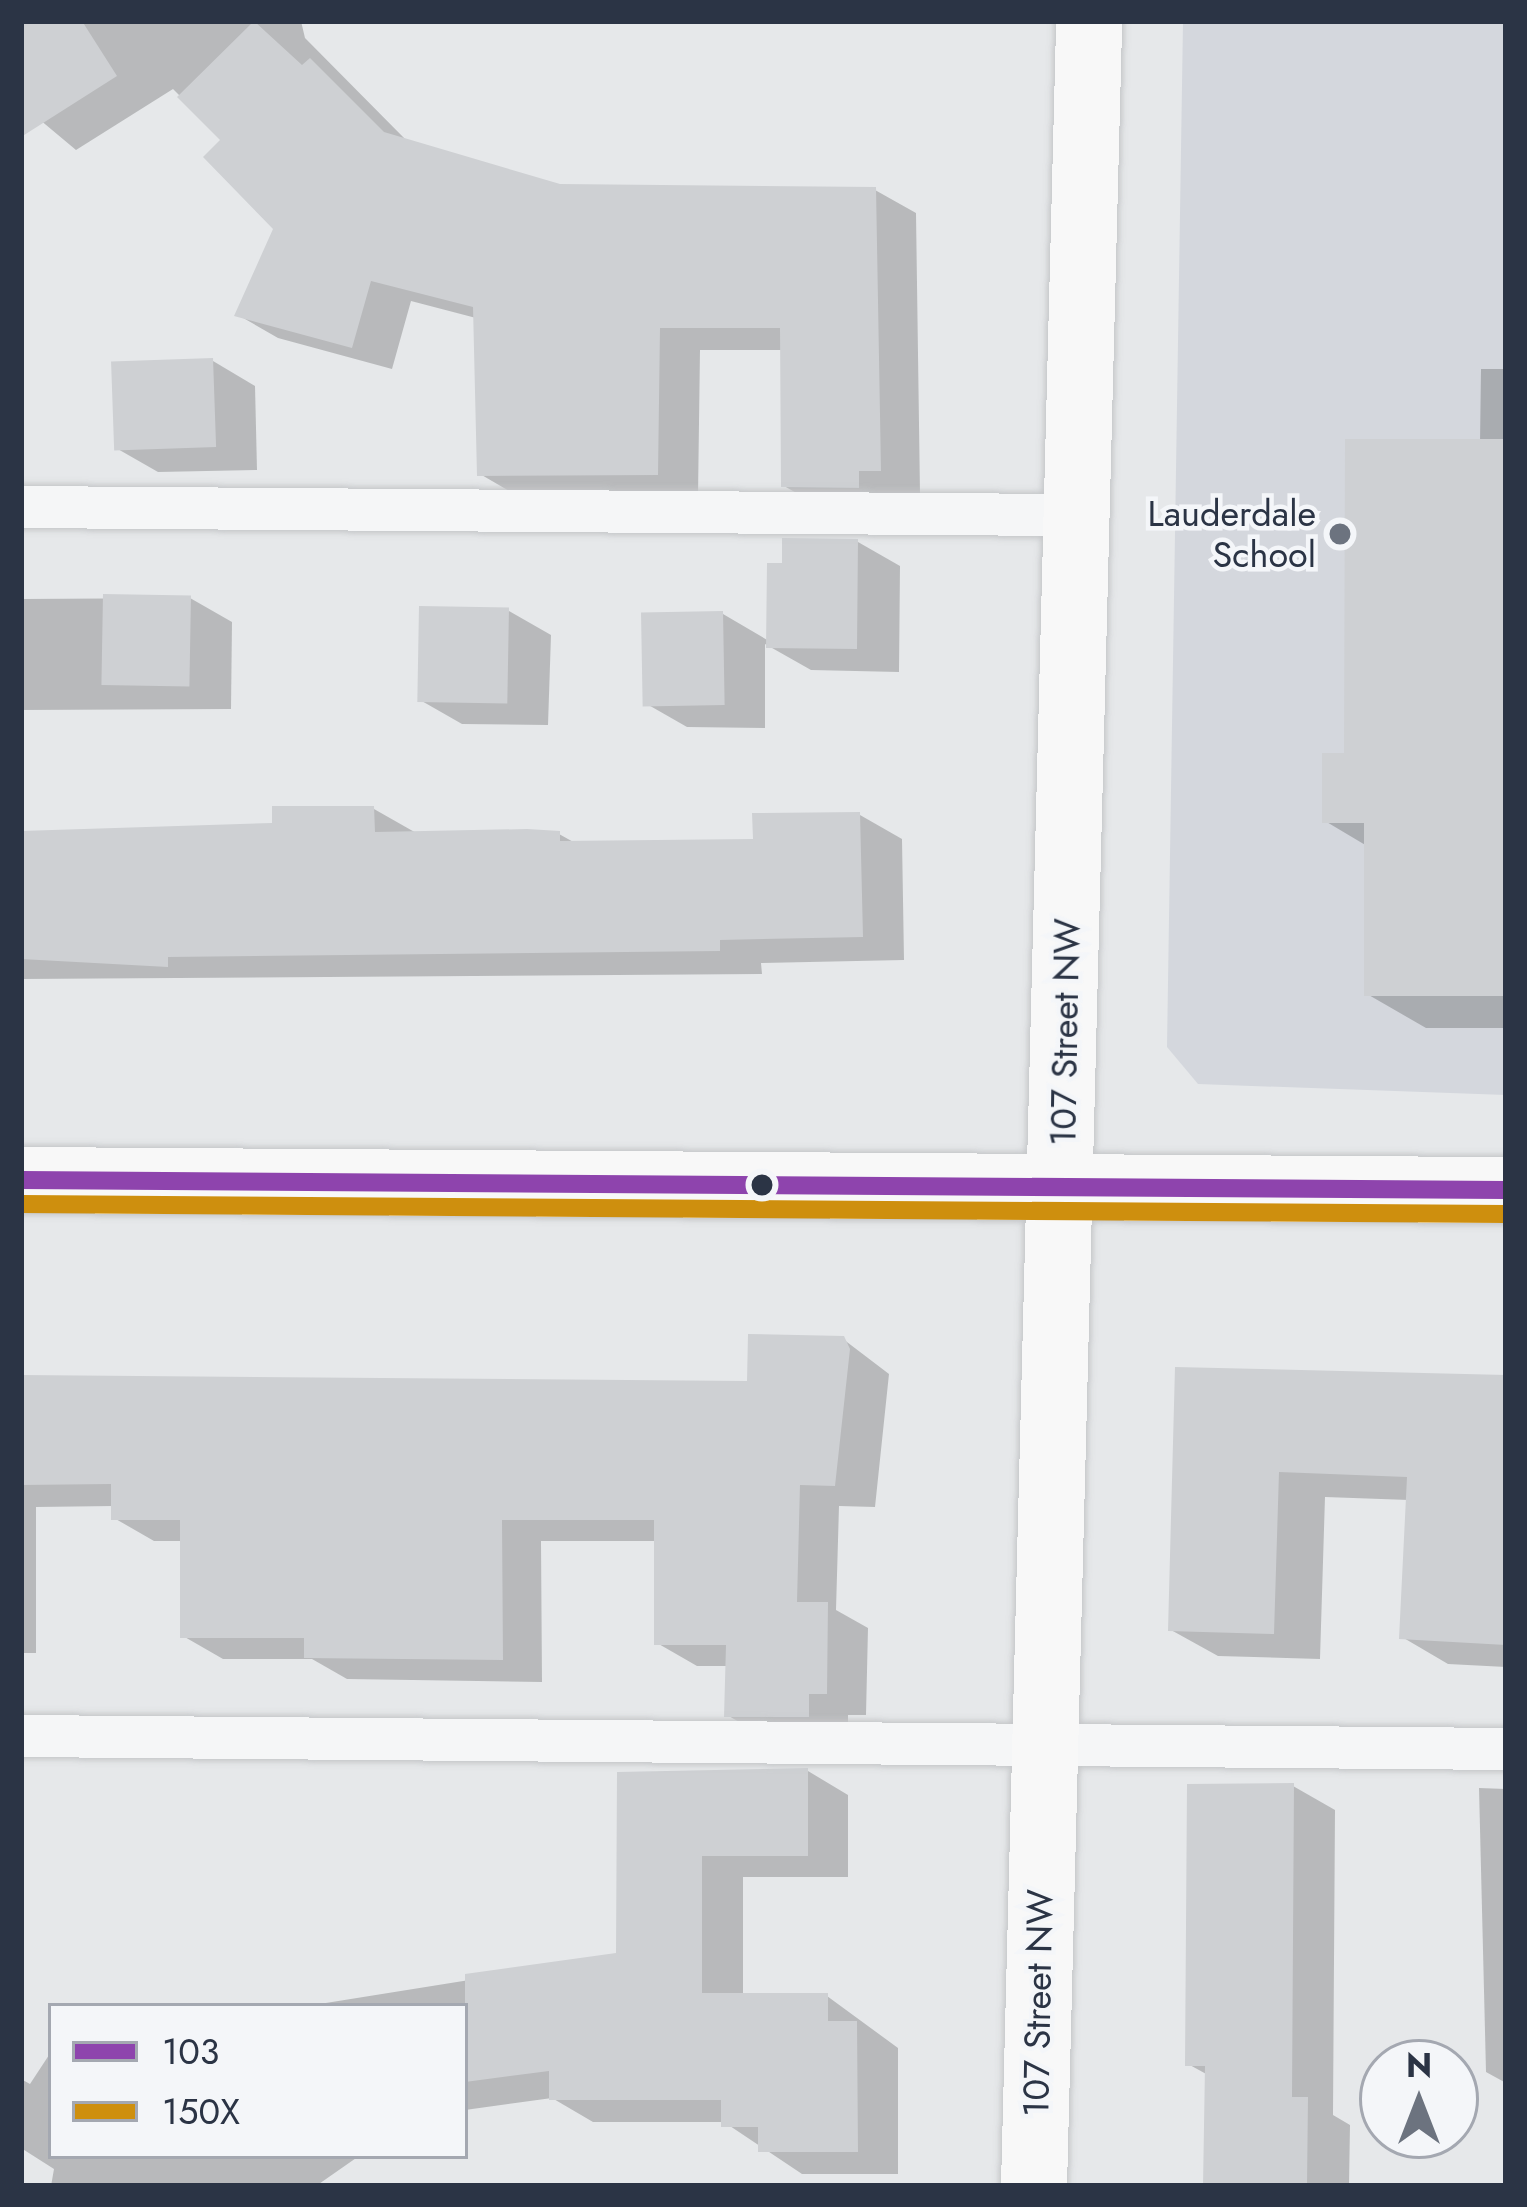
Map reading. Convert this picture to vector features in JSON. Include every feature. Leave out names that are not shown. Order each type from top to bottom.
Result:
[{"type":"street","name":"107 Street NW","points":[[1034,2186],[1089,21]]},
{"type":"street","points":[[21,1180],[1063,1181],[1506,1190]]},
{"type":"lane","points":[[21,507],[1074,515]]},
{"type":"lane","points":[[21,1736],[1044,1739],[1506,1749]]},
{"type":"shaded area","name":"Lauderdale School","points":[[1183,21],[1506,21],[1506,1095],[1198,1084],[1167,1047]]},
{"type":"building","points":[[21,21],[82,21],[117,76],[21,137]]},
{"type":"building","points":[[254,21],[302,65],[310,58],[384,132],[560,184],[876,187],[881,471],[859,471],[859,488],[781,487],[780,328],[660,328],[658,475],[477,476],[473,307],[371,281],[352,348],[234,316],[273,229],[203,157],[220,140],[177,97]]},
{"type":"building","points":[[213,358],[216,447],[114,451],[111,362]]},
{"type":"building","points":[[1345,439],[1506,439],[1506,996],[1364,996],[1364,823],[1322,823],[1322,753],[1344,753]]},
{"type":"building","points":[[782,538],[858,539],[857,649],[766,648],[767,563],[782,563]]},
{"type":"building","points":[[103,594],[191,596],[189,687],[101,685]]},
{"type":"building","points":[[419,606],[509,608],[507,704],[417,702]]},
{"type":"building","points":[[723,611],[725,705],[643,706],[641,612]]},
{"type":"building","points":[[272,806],[374,806],[375,832],[527,829],[560,831],[560,841],[753,839],[752,813],[860,812],[863,937],[720,940],[720,951],[168,957],[168,967],[21,959],[21,831],[272,823]]},
{"type":"building","points":[[748,1334],[844,1336],[850,1349],[835,1486],[800,1485],[797,1602],[828,1602],[827,1694],[809,1694],[809,1717],[724,1717],[726,1645],[654,1645],[654,1520],[502,1520],[503,1660],[304,1658],[304,1638],[180,1638],[180,1520],[111,1520],[111,1484],[21,1485],[21,1375],[747,1381]]},
{"type":"building","points":[[1175,1367],[1506,1375],[1506,1645],[1399,1639],[1407,1477],[1279,1472],[1274,1634],[1168,1631]]},
{"type":"building","points":[[808,1768],[808,1856],[702,1856],[702,1993],[828,1993],[828,2021],[857,2021],[858,2152],[758,2152],[758,2127],[721,2127],[721,2100],[549,2100],[549,2071],[468,2082],[465,1974],[616,1953],[617,1772]]},
{"type":"building","points":[[1294,1783],[1292,2097],[1308,2097],[1307,2186],[1203,2186],[1205,2066],[1185,2066],[1187,1784]]},
{"type":"transit line","name":"103","points":[[21,1180],[1506,1190]]},
{"type":"transit line","name":"150X","points":[[21,1204],[1506,1214]]},
{"type":"place","name":"Lauderdale School","points":[[1340,534]]}]
